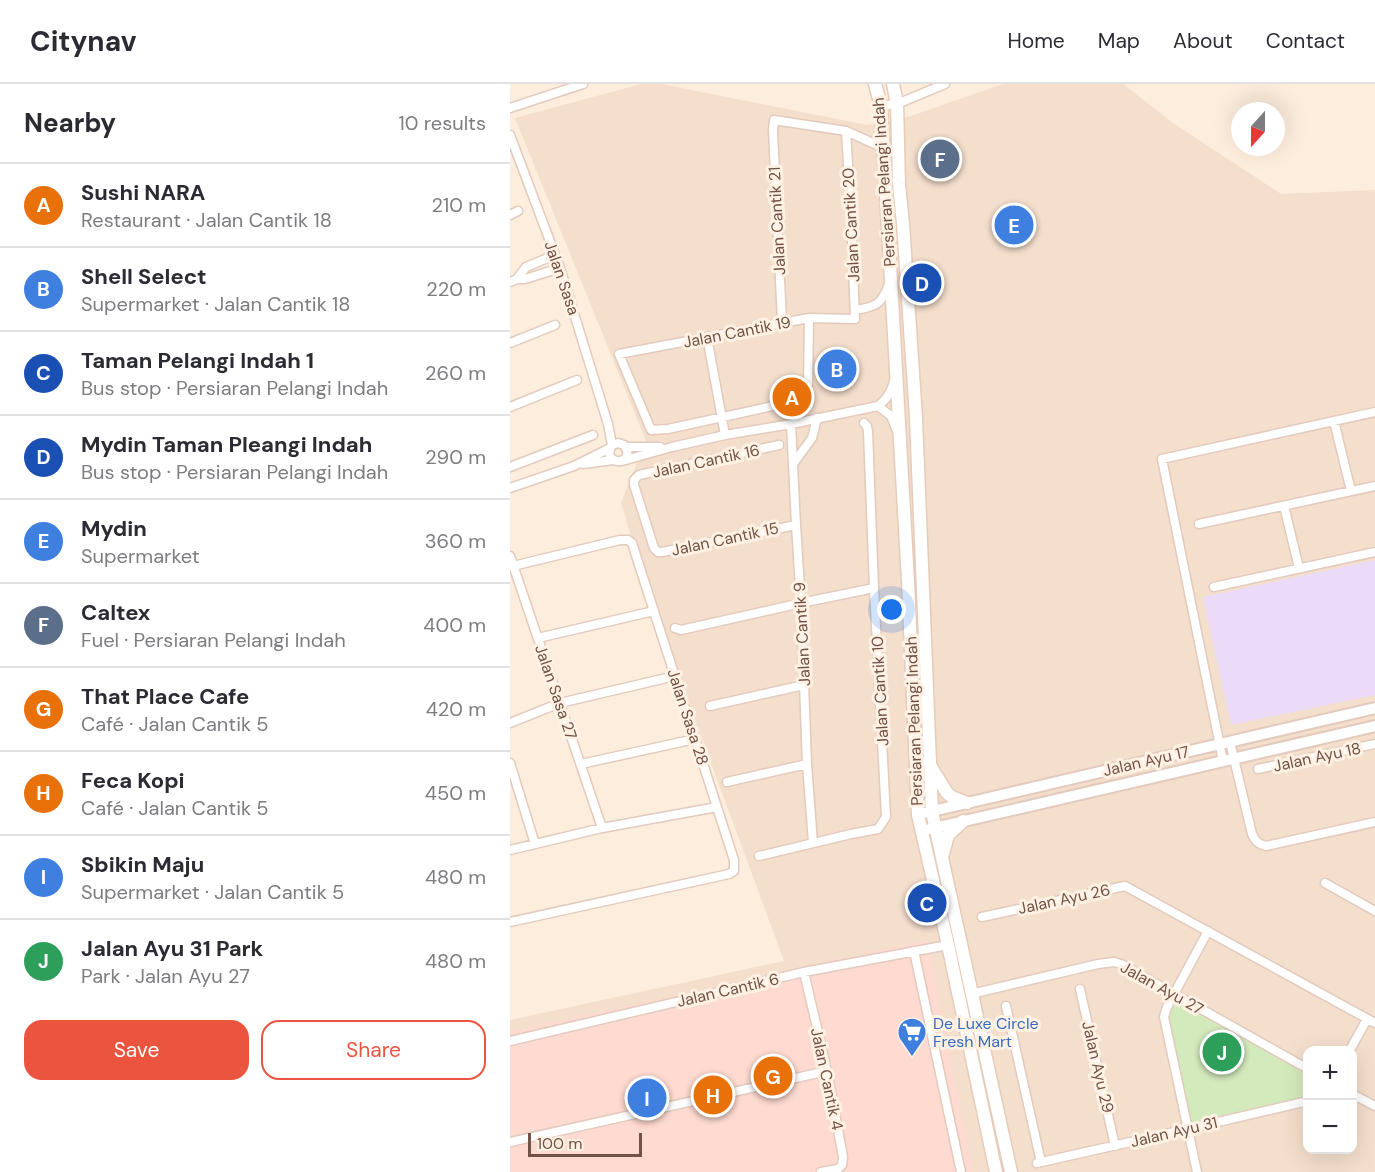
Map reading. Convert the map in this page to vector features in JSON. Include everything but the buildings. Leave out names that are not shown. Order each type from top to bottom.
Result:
[{"type":"main road","name":"Persiaran Pelangi Indah","points":[[875,84],[881,106],[884,146],[901,440],[918,815],[996,1172]]},
{"type":"main road","name":"Persiaran Pelangi Indah","points":[[893,84],[897,104],[899,184],[915,418],[932,812],[1011,1172]]},
{"type":"main road","points":[[930,766],[947,793],[967,803]]},
{"type":"main road","points":[[942,858],[948,835],[963,821]]},
{"type":"main road","points":[[948,945],[954,944],[959,933]]},
{"type":"street","points":[[510,108],[583,84]]},
{"type":"street","points":[[916,96],[919,84]]},
{"type":"street","points":[[881,106],[897,104],[916,96],[931,86],[945,84]]},
{"type":"street","name":"Jalan Cantik 21","points":[[782,322],[774,120],[846,131]]},
{"type":"street","points":[[846,131],[884,146]]},
{"type":"street","name":"Jalan Cantik 20","points":[[846,131],[855,314]]},
{"type":"street","name":"Jalan Sasa","points":[[510,135],[560,268],[608,424],[617,446]]},
{"type":"street","points":[[513,280],[526,267],[555,255]]},
{"type":"street","points":[[513,280],[525,279],[560,268]]},
{"type":"street","points":[[855,314],[880,302],[891,280]]},
{"type":"street","name":"Jalan Cantik 19","points":[[722,418],[668,429],[651,430],[619,354],[782,322],[855,314]]},
{"type":"street","points":[[722,418],[805,399],[808,387],[809,318]]},
{"type":"street","points":[[510,343],[555,325]]},
{"type":"street","points":[[707,337],[725,435]]},
{"type":"street","points":[[574,466],[617,460],[725,435],[878,406],[890,395],[896,373]]},
{"type":"street","points":[[510,407],[577,380]]},
{"type":"street","points":[[878,406],[891,416],[901,440]]},
{"type":"street","points":[[1375,412],[1162,459],[1229,760],[1255,841],[1266,846],[1375,822]]},
{"type":"street","points":[[793,464],[812,438],[817,418]]},
{"type":"street","points":[[1334,421],[1351,491]]},
{"type":"street","name":"Jalan Cantik 10","points":[[813,843],[878,829],[886,817],[868,431],[864,423]]},
{"type":"street","name":"Jalan Cantik 9","points":[[791,424],[807,764],[813,843]]},
{"type":"street","points":[[510,467],[593,435]]},
{"type":"street","name":"Jalan Cantik 16","points":[[644,515],[634,485],[634,480],[639,475],[779,445]]},
{"type":"street","points":[[510,488],[574,466],[617,446],[672,447]]},
{"type":"street","points":[[617,446],[609,454],[617,460]]},
{"type":"street","points":[[617,446],[627,450],[627,457],[617,460]]},
{"type":"street","points":[[1199,524],[1375,486]]},
{"type":"street","points":[[1284,506],[1299,568]]},
{"type":"street","name":"Jalan Cantik 15","points":[[644,515],[654,548],[658,552],[795,525]]},
{"type":"street","name":"Jalan Sasa 28","points":[[510,922],[729,874],[734,871],[734,860],[632,543],[628,540],[620,540],[513,566]]},
{"type":"street","points":[[1214,587],[1375,552]]},
{"type":"street","name":"Jalan Sasa 27","points":[[510,556],[602,828]]},
{"type":"street","points":[[675,628],[681,630],[874,588]]},
{"type":"street","points":[[538,638],[654,610]]},
{"type":"street","points":[[510,723],[560,703],[675,676]]},
{"type":"street","points":[[710,706],[804,685]]},
{"type":"street","name":"Jalan Ayu 17","points":[[918,815],[1375,708]]},
{"type":"street","name":"Jalan Ayu 17","points":[[921,831],[1375,726]]},
{"type":"street","points":[[580,764],[696,739]]},
{"type":"street","name":"Jalan Ayu 18","points":[[1258,769],[1375,744]]},
{"type":"street","points":[[510,763],[535,844]]},
{"type":"street","points":[[728,782],[807,764]]},
{"type":"street","points":[[510,850],[602,828],[717,807]]},
{"type":"street","points":[[759,856],[813,843]]},
{"type":"street","points":[[1325,883],[1375,910]]},
{"type":"street","name":"Jalan Ayu 26","points":[[982,917],[1125,886],[1371,1021]]},
{"type":"street","points":[[1197,1172],[1164,1017],[1167,1007],[1208,931]]},
{"type":"street","name":"Jalan Cantik 6","points":[[510,1041],[804,972],[948,945]]},
{"type":"street","points":[[914,951],[961,1172]]},
{"type":"street","name":"Jalan Ayu 27","points":[[971,994],[1114,962],[1303,1066]]},
{"type":"street","name":"Jalan Cantik 4","points":[[804,972],[827,1071],[843,1157],[842,1165],[838,1169],[821,1172]]},
{"type":"street","name":"Jalan Ayu 29","points":[[1080,989],[1115,1146]]},
{"type":"street","name":"Jalan Ayu 31","points":[[1006,1006],[1039,1162],[1303,1102]]},
{"type":"street","points":[[1353,1046],[1371,1021]]},
{"type":"street","points":[[510,1142],[827,1071]]},
{"type":"street","points":[[1357,1096],[1375,1106]]},
{"type":"shaded area","points":[[641,84],[661,84],[867,125],[911,116],[1003,84],[1123,84],[1173,123],[1281,194],[1375,190],[1375,1172],[510,1172],[510,1020],[784,961],[643,578],[621,502],[646,441],[515,118]]},
{"type":"shaded area","points":[[1375,560],[1375,695],[1231,725],[1203,597]]},
{"type":"shaded area","points":[[927,940],[973,1172],[510,1172],[510,1032]]},
{"type":"green space","points":[[1175,999],[1303,1071],[1303,1098],[1190,1126],[1167,1019],[1169,1009]]},
{"type":"place","name":"Caltex","points":[[940,159]]},
{"type":"place","name":"Mydin","points":[[1014,225]]},
{"type":"place","name":"Mydin Taman Pleangi Indah","points":[[922,283]]},
{"type":"place","name":"Shell Select","points":[[837,369]]},
{"type":"place","name":"Sushi NARA","points":[[792,397]]},
{"type":"place","name":"Taman Pelangi Indah 1","points":[[927,903]]},
{"type":"place","name":"Jalan Ayu 31 Park","points":[[1222,1052]]},
{"type":"place","name":"De Luxe Circle Fresh Mart","points":[[912,1058]]},
{"type":"place","name":"That Place Cafe","points":[[773,1076]]},
{"type":"place","name":"Feca Kopi","points":[[713,1095]]},
{"type":"place","name":"Sbikin Maju","points":[[647,1098]]}]
